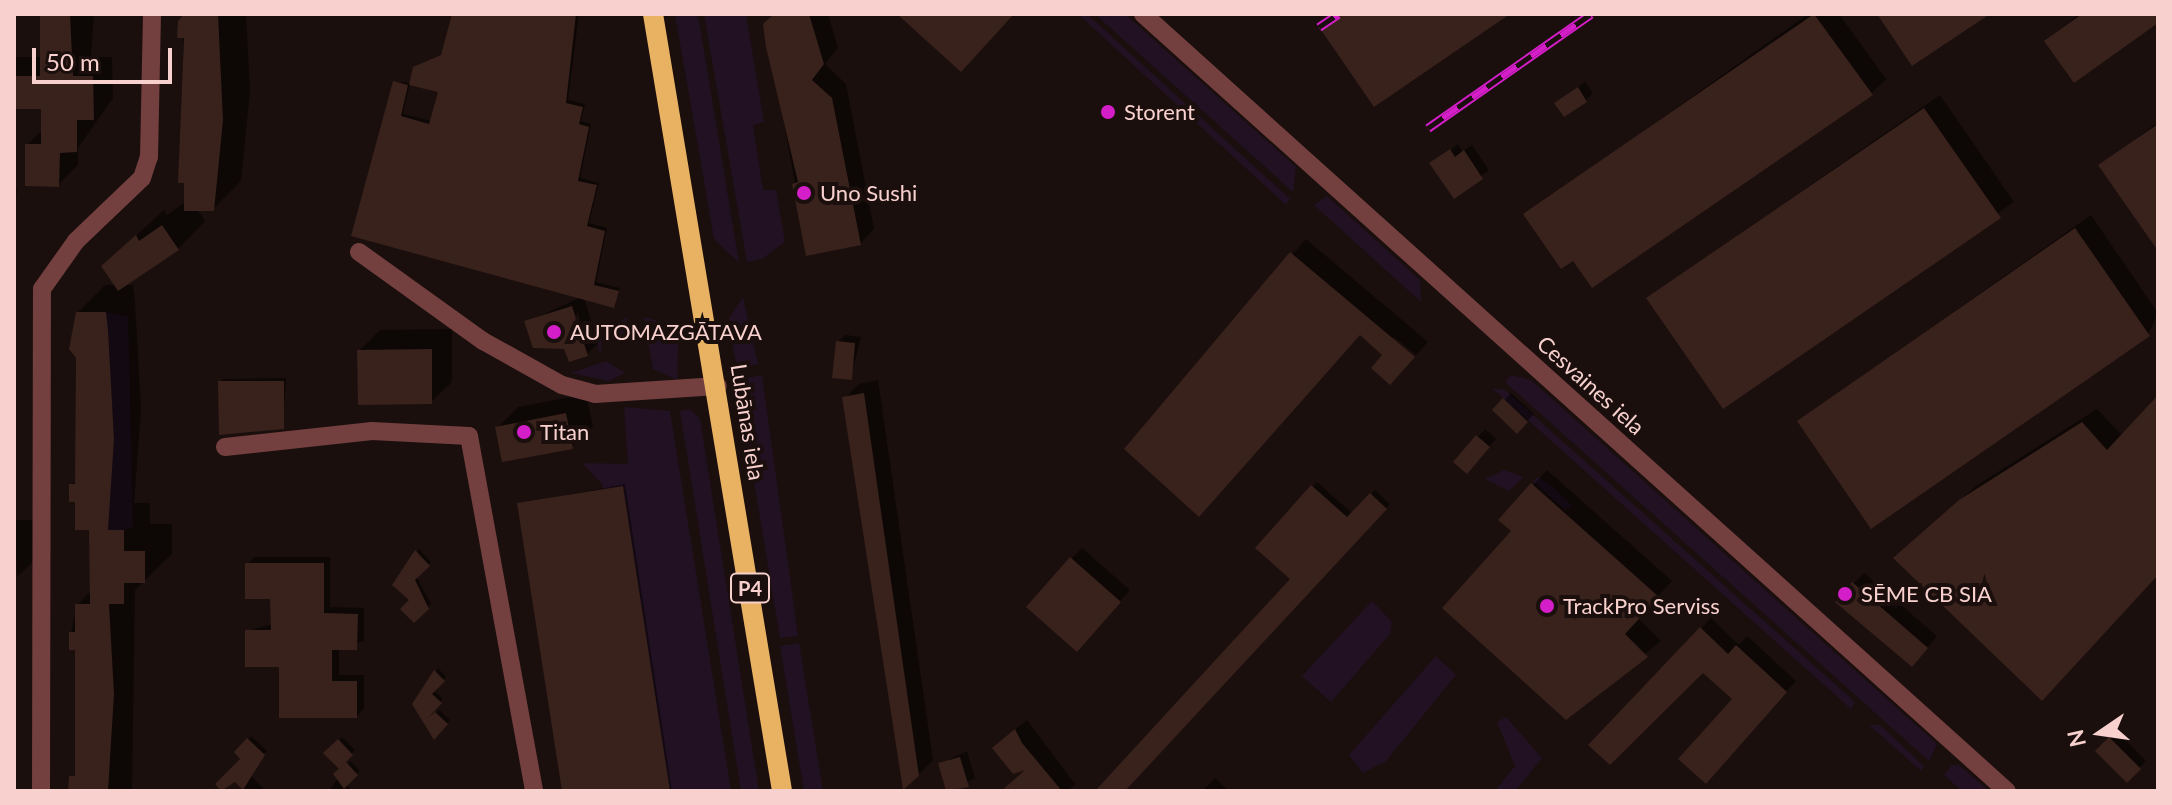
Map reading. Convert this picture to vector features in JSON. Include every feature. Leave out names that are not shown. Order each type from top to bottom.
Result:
[{"type":"main road","name":"Lubānas iela","points":[[653,14],[718,386],[782,791]]},
{"type":"street","points":[[41,791],[42,289],[76,241],[142,178],[149,157],[152,14]]},
{"type":"street","name":"Cesvaines iela","points":[[1143,14],[2007,791]]},
{"type":"street","points":[[359,252],[483,341],[562,385],[595,394],[718,386]]},
{"type":"street","points":[[225,447],[372,431],[469,436],[534,791]]},
{"type":"shaded area","points":[[675,14],[697,14],[739,263],[714,239]]},
{"type":"shaded area","points":[[704,14],[746,14],[764,122],[753,125],[763,190],[776,190],[785,242],[762,259],[747,262]]},
{"type":"shaded area","points":[[1078,14],[1087,14],[1290,199],[1286,205]]},
{"type":"shaded area","points":[[1095,14],[1125,14],[1296,167],[1293,192]]},
{"type":"shaded area","points":[[1327,196],[1420,280],[1421,302],[1314,205]]},
{"type":"shaded area","points":[[743,297],[758,364],[737,368],[728,320]]},
{"type":"shaded area","points":[[106,312],[128,317],[133,527],[124,530],[105,530],[114,439]]},
{"type":"shaded area","points":[[627,317],[626,341],[602,339],[600,358],[597,335]]},
{"type":"shaded area","points":[[644,317],[679,326],[677,380],[653,369]]},
{"type":"shaded area","points":[[606,361],[625,373],[609,381],[571,373]]},
{"type":"shaded area","points":[[762,375],[798,636],[780,638],[737,380]]},
{"type":"shaded area","points":[[1511,375],[1531,380],[1937,744],[1929,761],[1505,382]]},
{"type":"shaded area","points":[[1492,388],[1505,390],[1855,702],[1851,709]]},
{"type":"shaded area","points":[[624,407],[670,411],[731,791],[670,791],[602,484],[582,463],[628,464]]},
{"type":"shaded area","points":[[690,409],[700,419],[759,791],[741,791],[680,411]]},
{"type":"shaded area","points":[[1504,470],[1523,477],[1509,491],[1485,479]]},
{"type":"shaded area","points":[[1538,477],[1572,505],[1565,510],[1533,481]]},
{"type":"shaded area","points":[[1372,601],[1392,622],[1390,634],[1331,702],[1302,676]]},
{"type":"shaded area","points":[[799,643],[823,791],[804,791],[780,646]]},
{"type":"shaded area","points":[[1436,656],[1456,675],[1386,761],[1363,773],[1349,755]]},
{"type":"shaded area","points":[[1506,717],[1542,758],[1515,791],[1495,791],[1515,766],[1497,722]]},
{"type":"shaded area","points":[[1869,725],[1880,725],[1924,766],[1921,771]]},
{"type":"shaded area","points":[[1952,765],[1959,765],[1989,791],[1962,791],[1944,775]]},
{"type":"building","points":[[40,14],[70,14],[73,76],[93,76],[94,120],[77,120],[77,152],[60,153],[59,187],[25,186],[25,144],[41,144],[41,109],[14,109],[14,76],[40,76]]},
{"type":"building","points":[[184,14],[218,14],[223,120],[214,211],[184,211],[184,183],[178,183],[184,38],[177,38],[178,21]]},
{"type":"building","points":[[452,14],[576,14],[566,103],[583,107],[579,124],[589,127],[578,181],[597,185],[587,226],[605,231],[594,285],[619,291],[614,308],[351,236],[393,81],[408,85],[401,116],[429,124],[438,92],[409,85],[413,67],[441,55]]},
{"type":"building","points":[[774,14],[809,14],[824,64],[812,80],[832,98],[861,245],[806,256],[792,184],[798,182],[766,47],[763,24]]},
{"type":"building","points":[[897,14],[1014,14],[961,72]]},
{"type":"building","points":[[1337,14],[1510,14],[1374,107],[1319,27]]},
{"type":"building","points":[[1814,14],[1873,95],[1592,288],[1573,261],[1561,269],[1523,214]]},
{"type":"building","points":[[1877,14],[1990,14],[1912,66]]},
{"type":"building","points":[[2082,14],[2158,14],[2158,23],[2074,83],[2044,41]]},
{"type":"building","points":[[1578,87],[1587,102],[1564,117],[1554,103]]},
{"type":"building","points":[[1924,108],[2001,218],[1723,409],[1646,298]]},
{"type":"building","points":[[2158,124],[2158,251],[2098,165]]},
{"type":"building","points":[[1450,149],[1455,157],[1464,150],[1483,179],[1454,199],[1429,163]]},
{"type":"building","points":[[162,225],[179,250],[118,291],[101,266],[136,235],[139,241]]},
{"type":"building","points":[[2075,228],[2150,336],[1871,529],[1797,421]]},
{"type":"building","points":[[1290,252],[1415,357],[1390,385],[1371,368],[1382,355],[1360,335],[1199,517],[1124,449]]},
{"type":"building","name":"AUTOMAZGĀTAVA","points":[[572,306],[588,356],[569,362],[564,349],[533,348],[524,321]]},
{"type":"building","points":[[76,312],[106,312],[114,439],[108,530],[124,530],[124,551],[145,551],[145,583],[124,583],[124,604],[109,604],[114,694],[108,791],[68,791],[69,776],[75,776],[75,650],[69,650],[69,632],[75,632],[75,604],[90,604],[89,530],[75,530],[75,502],[69,502],[69,484],[75,484],[76,358],[69,349]]},
{"type":"building","points":[[836,341],[855,343],[852,380],[832,378]]},
{"type":"building","points":[[432,349],[432,404],[358,405],[357,350]]},
{"type":"building","points":[[218,381],[284,381],[284,429],[219,435]]},
{"type":"building","points":[[864,393],[919,776],[903,790],[842,397]]},
{"type":"building","points":[[2158,395],[2158,575],[2042,701],[1893,558],[1959,500],[2082,422],[2107,450]]},
{"type":"building","points":[[1503,398],[1528,422],[1517,434],[1492,410]]},
{"type":"building","points":[[566,413],[573,449],[502,462],[495,427]]},
{"type":"building","points":[[1476,435],[1490,447],[1467,474],[1453,462]]},
{"type":"building","points":[[1531,483],[1659,597],[1625,634],[1648,657],[1566,720],[1442,608],[1511,531],[1498,520]]},
{"type":"building","points":[[1311,485],[1347,517],[1370,493],[1387,509],[1125,791],[1095,791],[1290,579],[1255,548]]},
{"type":"building","points":[[623,486],[670,791],[562,791],[517,503]]},
{"type":"building","points":[[415,550],[430,566],[415,580],[429,609],[414,623],[400,609],[409,600],[392,585]]},
{"type":"building","points":[[1070,557],[1121,602],[1077,652],[1026,607]]},
{"type":"building","points":[[245,563],[324,563],[324,613],[358,614],[357,650],[332,650],[332,681],[357,681],[357,718],[279,718],[279,667],[245,667],[245,630],[271,630],[270,599],[245,599]]},
{"type":"building","points":[[1852,582],[1928,648],[1912,667],[1835,602]]},
{"type":"building","points":[[1700,627],[1728,654],[1736,645],[1787,692],[1706,784],[1678,759],[1732,699],[1703,673],[1610,765],[1588,745]]},
{"type":"building","points":[[434,670],[445,681],[432,694],[442,703],[428,718],[435,712],[448,724],[434,740],[412,704]]},
{"type":"building","points":[[1015,729],[1022,743],[1062,791],[1001,791],[1025,770],[1013,774],[992,748]]},
{"type":"building","points":[[2109,737],[2141,769],[2127,783],[2095,751]]},
{"type":"building","points":[[247,738],[265,755],[243,790],[235,782],[221,791],[215,784],[240,759],[234,752]]},
{"type":"building","points":[[338,739],[353,755],[339,769],[323,753]]},
{"type":"building","points":[[960,757],[969,787],[946,791],[938,763]]},
{"type":"building","points":[[346,762],[358,775],[344,789],[333,774]]},
{"type":"railway","points":[[1319,27],[1338,14]]},
{"type":"railway","points":[[1428,128],[1591,14]]},
{"type":"place","name":"Storent","points":[[1108,112]]},
{"type":"place","name":"Uno Sushi","points":[[804,193]]},
{"type":"place","name":"AUTOMAZGĀTAVA","points":[[554,332]]},
{"type":"place","name":"Titan","points":[[524,432]]},
{"type":"place","name":"SĒME CB SIA","points":[[1845,594]]},
{"type":"place","name":"TrackPro Serviss","points":[[1547,606]]}]
